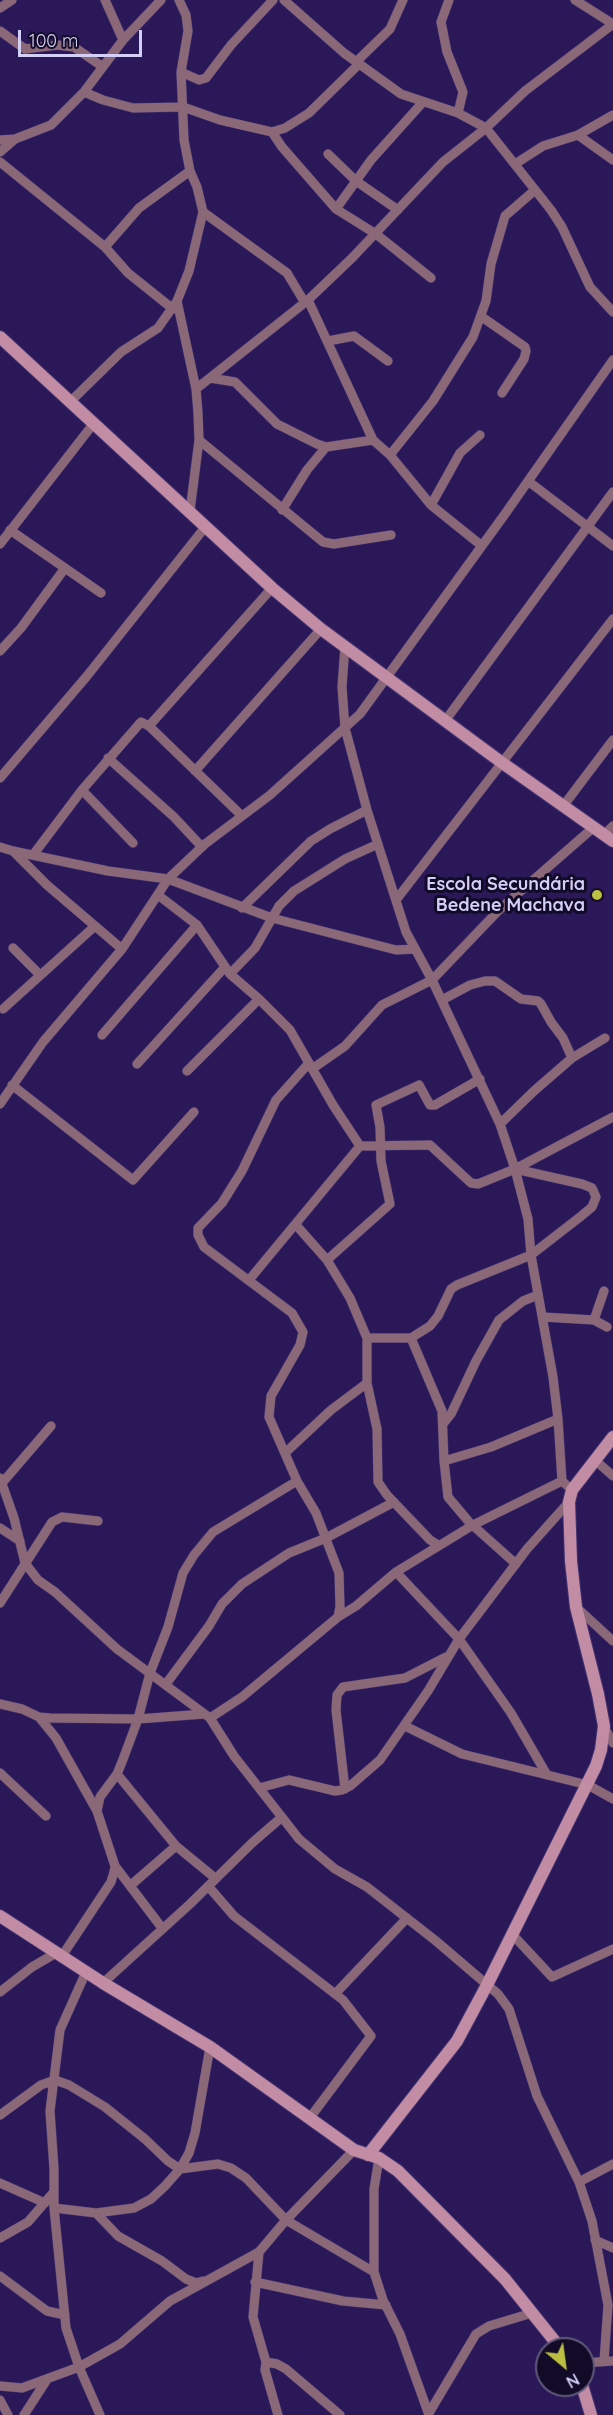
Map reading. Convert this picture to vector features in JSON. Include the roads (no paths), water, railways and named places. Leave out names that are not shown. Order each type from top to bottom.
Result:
[{"type":"street","points":[[0,8],[12,0]]},
{"type":"street","points":[[105,0],[123,40]]},
{"type":"street","points":[[0,140],[15,139],[51,125],[84,92],[123,40],[161,0]]},
{"type":"street","points":[[70,402],[121,352],[158,328],[175,305],[189,271],[203,212],[190,171],[184,140],[181,72],[188,31],[186,15],[179,0]]},
{"type":"street","points":[[181,72],[199,80],[206,78],[231,45],[273,0]]},
{"type":"street","points":[[284,0],[292,4],[358,63],[401,94],[458,113],[486,128],[562,227],[590,286],[613,312]]},
{"type":"street","points":[[84,92],[133,108],[183,108],[220,120],[272,132],[285,128],[309,113],[390,29],[403,0]]},
{"type":"street","points":[[449,0],[441,22],[447,52],[463,92],[458,113]]},
{"type":"street","points":[[196,389],[306,302],[376,234],[443,162],[486,128],[525,91],[613,24],[575,0]]},
{"type":"street","points":[[0,31],[25,49],[57,45],[74,47],[103,67]]},
{"type":"street","points":[[336,209],[371,160],[423,102]]},
{"type":"street","points":[[515,164],[543,146],[578,135],[613,114]]},
{"type":"street","points":[[272,132],[282,147],[336,209],[376,234],[431,278]]},
{"type":"street","points":[[578,135],[613,160]]},
{"type":"street","points":[[0,152],[15,139]]},
{"type":"street","points":[[328,154],[356,181],[398,210]]},
{"type":"street","points":[[0,162],[105,247],[128,273],[175,305],[196,389],[199,440],[190,511]]},
{"type":"street","points":[[105,247],[139,208],[190,171]]},
{"type":"street","points":[[390,455],[434,400],[473,337],[482,317],[491,264],[505,216],[535,190]]},
{"type":"street","points":[[203,212],[287,273],[328,341],[373,440],[390,455],[431,505],[482,546]]},
{"type":"street","points":[[482,317],[525,347],[524,359],[502,393]]},
{"type":"street","points":[[328,341],[354,336],[388,361]]},
{"type":"street","points":[[0,337],[272,588],[321,629],[501,762],[606,832],[499,910],[432,980],[382,1005],[345,1046],[311,1066],[276,1100],[242,1171],[222,1203],[198,1228],[199,1240],[204,1247],[292,1313],[303,1332],[300,1345],[275,1388],[269,1408],[269,1418],[297,1481],[316,1513],[339,1573],[338,1617]]},
{"type":"street","points":[[0,1104],[74,1004],[122,949],[168,879],[202,847],[270,795],[360,714],[388,678],[613,360]]},
{"type":"street","points":[[210,378],[235,382],[277,424],[326,447],[373,440]]},
{"type":"street","points":[[0,544],[94,423]]},
{"type":"street","points":[[431,505],[460,453],[480,435]]},
{"type":"street","points":[[199,440],[282,510],[327,544],[391,535]]},
{"type":"street","points":[[282,510],[307,470],[326,447]]},
{"type":"street","points":[[528,481],[613,546]]},
{"type":"street","points":[[445,721],[613,492]]},
{"type":"street","points":[[0,778],[87,676],[206,526]]},
{"type":"street","points":[[10,530],[101,593]]},
{"type":"street","points":[[0,651],[21,628],[65,568]]},
{"type":"street","points":[[149,726],[272,588]]},
{"type":"street","points":[[396,900],[613,619]]},
{"type":"street","points":[[195,771],[321,629]]},
{"type":"street","points":[[345,646],[342,687],[345,728],[367,810],[414,949],[442,999],[501,1124],[528,1219],[531,1255],[558,1419],[562,1481],[571,1496],[571,1561],[576,1607],[610,1733],[588,1785],[457,2041],[374,2156],[374,2272],[400,2334],[429,2414]]},
{"type":"street","points":[[33,855],[82,790],[141,722],[149,726],[243,816]]},
{"type":"street","points":[[564,805],[613,740]]},
{"type":"street","points":[[108,758],[174,817],[202,847]]},
{"type":"street","points":[[82,790],[133,843]]},
{"type":"street","points":[[242,908],[304,846],[330,829],[367,810]]},
{"type":"street","points":[[137,1064],[228,971],[255,948],[284,900],[294,891],[345,859],[378,844]]},
{"type":"street","points":[[0,847],[108,871],[168,879],[272,918],[396,950],[414,949]]},
{"type":"street","points":[[13,851],[47,885],[122,949]]},
{"type":"street","points":[[158,895],[197,925],[228,971],[290,1030],[360,1146]]},
{"type":"street","points":[[102,1035],[197,925]]},
{"type":"street","points":[[3,1009],[95,926]]},
{"type":"street","points":[[13,948],[40,975]]},
{"type":"street","points":[[442,999],[470,985],[495,981],[516,997],[538,1001],[563,1038],[572,1058]]},
{"type":"street","points":[[187,1071],[259,999]]},
{"type":"street","points":[[501,1124],[534,1090],[572,1058],[605,1038]]},
{"type":"street","points":[[327,1260],[390,1204],[381,1161],[378,1104],[419,1085],[430,1105],[435,1105],[480,1080]]},
{"type":"street","points":[[12,1085],[133,1180],[194,1112]]},
{"type":"street","points":[[360,1146],[430,1145],[474,1185],[515,1169],[613,1117]]},
{"type":"street","points":[[249,1280],[360,1146]]},
{"type":"street","points":[[367,1338],[411,1338],[430,1326],[438,1316],[451,1289],[531,1255],[592,1207],[596,1197],[592,1188],[515,1169]]},
{"type":"street","points":[[296,1225],[327,1260],[350,1298],[367,1338],[367,1383],[377,1429],[378,1482],[430,1540],[438,1545]]},
{"type":"street","points":[[594,1320],[604,1291]]},
{"type":"street","points":[[443,1424],[451,1414],[476,1361],[499,1320],[523,1301],[538,1295]]},
{"type":"street","points":[[543,1317],[594,1320],[607,1327]]},
{"type":"street","points":[[411,1338],[439,1401],[443,1424],[448,1497],[454,1507],[516,1564]]},
{"type":"street","points":[[285,1453],[331,1410],[367,1383]]},
{"type":"street","points":[[444,1461],[491,1447],[558,1419]]},
{"type":"street","points":[[51,1426],[1,1480],[25,1563],[38,1580],[55,1592],[100,1635],[207,1716],[234,1756],[299,1839],[335,1869],[367,1887],[407,1918],[487,1985],[509,2009],[537,2096],[579,2182],[592,2221],[608,2305],[609,2361]]},
{"type":"street","points":[[260,1788],[288,1780],[335,1791],[345,1789],[380,1760],[428,1691],[459,1639],[571,1496],[613,1437]]},
{"type":"street","points":[[596,1461],[613,1476]]},
{"type":"street","points":[[97,1811],[102,1792],[117,1774],[138,1719],[150,1673],[168,1627],[180,1582],[194,1555],[213,1532],[297,1481]]},
{"type":"street","points":[[0,1704],[22,1709],[39,1717],[138,1719],[207,1716],[251,1690],[396,1572],[473,1525],[562,1481]]},
{"type":"street","points":[[166,1684],[222,1604],[242,1584],[289,1553],[326,1538],[394,1502]]},
{"type":"street","points":[[0,1603],[52,1522],[62,1518],[98,1521]]},
{"type":"street","points":[[0,1528],[20,1541]]},
{"type":"street","points":[[396,1572],[459,1639],[512,1713],[547,1775]]},
{"type":"street","points":[[576,1607],[613,1641]]},
{"type":"street","points":[[345,1789],[336,1710],[337,1695],[343,1687],[405,1678],[447,1657]]},
{"type":"street","points":[[39,1717],[56,1738],[97,1811],[115,1866],[162,1928]]},
{"type":"street","points":[[405,1726],[462,1754],[588,1785],[613,1799]]},
{"type":"street","points":[[0,1773],[46,1816]]},
{"type":"street","points":[[117,1774],[176,1846],[215,1878]]},
{"type":"street","points":[[103,1983],[282,1817]]},
{"type":"street","points":[[131,1885],[176,1846]]},
{"type":"street","points":[[0,1992],[32,1966],[59,1955],[111,1882],[115,1866]]},
{"type":"street","points":[[208,1886],[234,1916],[351,2008],[371,2037],[309,2119]]},
{"type":"street","points":[[200,1894],[216,1896]]},
{"type":"street","points":[[0,1916],[103,1983],[210,2047],[354,2150],[374,2156],[398,2171],[505,2278],[551,2337]]},
{"type":"street","points":[[335,1994],[407,1918]]},
{"type":"street","points":[[512,1934],[552,1977],[613,1949]]},
{"type":"street","points":[[86,1972],[60,2030],[50,2110],[54,2169],[50,2205],[60,2253],[66,2328],[79,2367],[100,2415]]},
{"type":"street","points":[[0,2183],[50,2205],[96,2213],[143,2204],[165,2186],[180,2169],[189,2153],[195,2133],[210,2047]]},
{"type":"street","points":[[0,2113],[41,2085],[55,2080],[69,2085],[105,2107],[180,2169],[218,2164],[231,2168],[246,2178],[286,2220],[374,2272]]},
{"type":"street","points":[[96,2213],[118,2236],[162,2260],[186,2279],[196,2283],[232,2268],[259,2252],[286,2220],[354,2150]]},
{"type":"street","points":[[579,2182],[613,2164]]},
{"type":"street","points":[[0,2238],[28,2222],[50,2205]]},
{"type":"street","points":[[595,2240],[613,2248]]},
{"type":"street","points":[[259,2252],[253,2318],[278,2415]]},
{"type":"street","points":[[0,2276],[47,2311],[65,2315]]},
{"type":"street","points":[[0,2386],[22,2388],[79,2367],[120,2344],[170,2301],[205,2280]]},
{"type":"street","points":[[255,2282],[343,2301],[386,2305]]},
{"type":"street","points":[[429,2414],[476,2334],[489,2326],[532,2313]]},
{"type":"street","points":[[266,2362],[286,2369],[340,2415]]},
{"type":"street","points":[[24,2415],[46,2381]]},
{"type":"street","points":[[586,2397],[591,2415]]},
{"type":"street","points":[[0,2400],[8,2415]]},
{"type":"place","name":"Escola Secundária Bedene Machava","points":[[597,895]]}]
